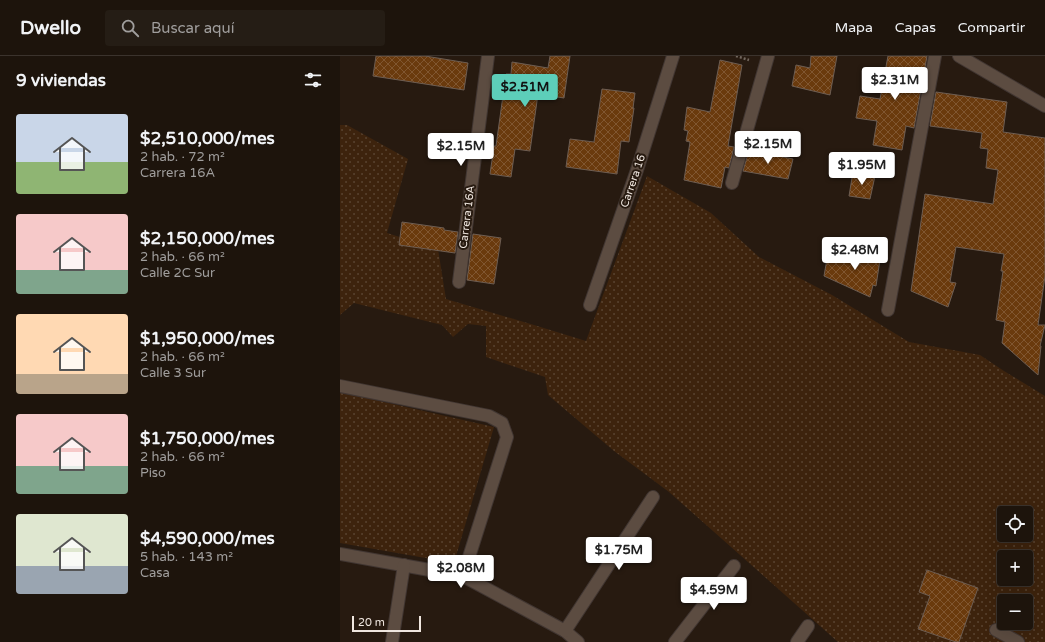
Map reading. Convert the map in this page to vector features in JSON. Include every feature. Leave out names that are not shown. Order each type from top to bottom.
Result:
[{"type":"street","name":"Carrera 16A","points":[[459,282],[488,56]]},
{"type":"street","name":"Carrera 16","points":[[590,305],[637,170],[673,56]]},
{"type":"street","points":[[732,183],[768,56]]},
{"type":"street","points":[[888,310],[935,56]]},
{"type":"street","points":[[959,56],[980,62],[1045,106]]},
{"type":"street","points":[[340,386],[489,416],[502,423],[506,437],[463,576]]},
{"type":"street","points":[[564,631],[653,497]]},
{"type":"street","points":[[340,554],[463,576],[564,631],[578,642]]},
{"type":"street","points":[[392,642],[404,565]]},
{"type":"street","points":[[676,642],[734,566]]},
{"type":"street","points":[[796,642],[808,626]]},
{"type":"street","points":[[996,630],[1018,642]]},
{"type":"shaded area","points":[[340,125],[347,125],[408,159],[387,233],[438,249],[446,299],[586,341],[647,176],[711,213],[759,257],[832,295],[909,342],[980,355],[1045,396],[1045,642],[838,642],[669,492],[614,451],[548,395],[545,377],[486,357],[486,326],[468,324],[453,337],[442,325],[354,303],[340,315]]},
{"type":"shaded area","points":[[340,392],[494,427],[454,563],[340,543]]},
{"type":"building","points":[[376,56],[425,56],[468,63],[464,90],[373,76]]},
{"type":"building","points":[[550,56],[570,56],[564,98],[538,94],[530,151],[515,149],[511,177],[490,174],[494,146],[496,146],[506,74],[511,74],[512,62],[548,68]]},
{"type":"building","points":[[811,56],[837,56],[830,95],[792,86],[796,65],[810,68]]},
{"type":"building","points":[[888,56],[927,56],[914,128],[906,126],[902,150],[873,145],[877,121],[856,118],[860,96],[880,99]]},
{"type":"building","points":[[720,60],[742,65],[728,146],[734,147],[729,168],[725,167],[721,188],[684,180],[690,142],[686,141],[688,131],[684,130],[687,107],[710,112]]},
{"type":"building","points":[[602,89],[635,93],[629,142],[621,141],[617,174],[566,167],[570,139],[594,142]]},
{"type":"building","points":[[936,92],[1007,102],[1003,132],[1045,138],[1045,276],[1038,325],[1045,325],[1040,346],[1038,375],[1002,343],[1005,322],[996,320],[1004,254],[956,247],[950,282],[956,283],[948,307],[911,291],[925,194],[993,204],[998,170],[986,168],[988,149],[980,148],[982,133],[930,126]]},
{"type":"building","points":[[749,150],[793,159],[788,179],[743,171]]},
{"type":"building","points":[[853,172],[875,176],[870,199],[849,196]]},
{"type":"building","points":[[402,222],[444,228],[444,230],[458,232],[455,253],[399,245]]},
{"type":"building","points":[[473,234],[501,238],[494,284],[467,280]]},
{"type":"building","points":[[860,245],[881,253],[876,286],[873,285],[870,297],[824,276],[828,253],[856,265]]},
{"type":"building","points":[[927,570],[978,588],[959,642],[918,629],[930,596],[919,592]]}]
